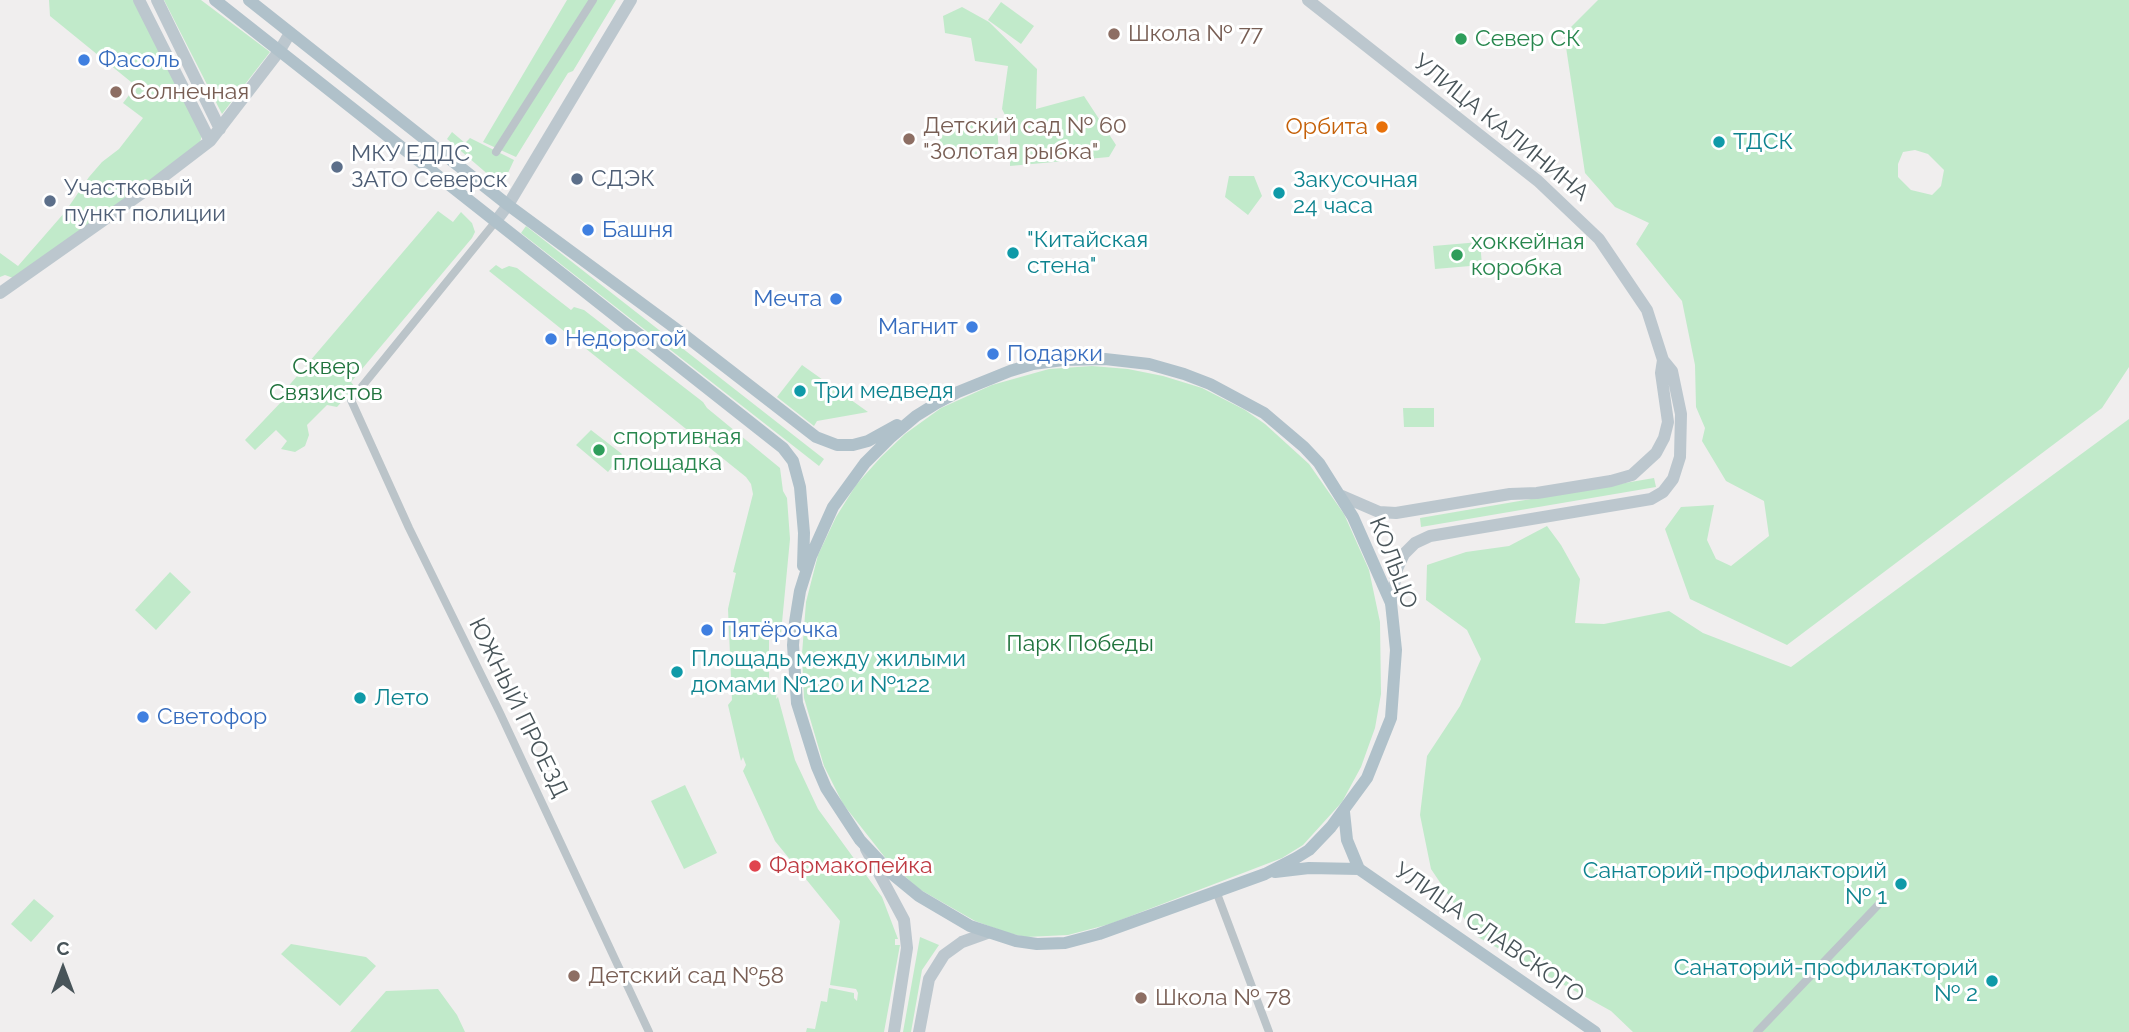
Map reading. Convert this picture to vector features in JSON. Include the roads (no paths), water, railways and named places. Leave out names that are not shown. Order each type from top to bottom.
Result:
[{"type":"main road","points":[[139,0],[211,141]]},
{"type":"main road","points":[[156,0],[220,129]]},
{"type":"main road","points":[[215,0],[789,454],[796,470],[803,510],[800,591]]},
{"type":"main road","points":[[248,0],[508,205],[817,437],[826,442],[846,446],[868,441],[916,416]]},
{"type":"main road","points":[[496,221],[631,0]]},
{"type":"main road","name":"УЛИЦА КАЛИНИНА","points":[[1308,0],[1538,181],[1599,239],[1647,310],[1663,360],[1672,371],[1681,414],[1680,457],[1673,479],[1663,492],[1651,499],[1430,536],[1415,542],[1404,554],[1397,569],[1391,603]]},
{"type":"main road","points":[[0,293],[211,141],[290,33]]},
{"type":"main road","name":"КОЛЬЦО","points":[[1105,359],[1149,364],[1210,384],[1264,413],[1304,447],[1342,496],[1391,603],[1396,676],[1391,718],[1367,778],[1344,812],[1309,850],[1265,874],[1117,928],[1065,943],[1026,942],[987,933],[956,919],[919,896],[891,873],[860,840],[826,788],[809,745],[797,703],[793,645],[800,591],[817,539],[833,506],[865,463],[916,416],[958,392],[1033,364],[1105,359]]},
{"type":"main road","points":[[1342,496],[1379,512],[1396,513],[1510,494],[1537,493],[1632,475],[1656,453],[1664,438],[1668,422],[1661,373],[1663,360]]},
{"type":"main road","points":[[1265,874],[1308,867],[1359,869],[1347,840],[1344,812]]},
{"type":"main road","points":[[860,840],[904,920],[907,948],[894,1032]]},
{"type":"main road","name":"УЛИЦА СЛАВСКОГО","points":[[1359,869],[1595,1032]]},
{"type":"main road","points":[[919,1032],[929,979],[944,955],[962,942],[987,933]]},
{"type":"street","points":[[496,152],[593,0]]},
{"type":"street","name":"ЮЖНЫЙ ПРОЕЗД","points":[[496,221],[351,400],[409,528],[506,725],[649,1032]]},
{"type":"street","points":[[1216,891],[1269,1032]]},
{"type":"street","points":[[1757,1032],[1880,903]]},
{"type":"place","name":"Школа № 77","points":[[1114,34]]},
{"type":"place","name":"Север СК","points":[[1461,39]]},
{"type":"place","name":"Фасоль","points":[[84,60]]},
{"type":"place","name":"Солнечная","points":[[116,92]]},
{"type":"place","name":"Орбита","points":[[1382,127]]},
{"type":"place","name":"Детский сад № 60 \"Золотая рыбка\"","points":[[909,139]]},
{"type":"place","name":"ТДСК","points":[[1719,142]]},
{"type":"place","name":"МКУ ЕДДС ЗАТО Северск","points":[[337,167]]},
{"type":"place","name":"СДЭК","points":[[577,179]]},
{"type":"place","name":"Закусочная 24 часа","points":[[1279,193]]},
{"type":"place","name":"Участковый пункт полиции","points":[[50,201]]},
{"type":"place","name":"Башня","points":[[588,230]]},
{"type":"place","name":"\"Китайская стена\"","points":[[1013,253]]},
{"type":"place","name":"хоккейная коробка","points":[[1457,255]]},
{"type":"place","name":"Мечта","points":[[836,299]]},
{"type":"place","name":"Магнит","points":[[972,327]]},
{"type":"place","name":"Недорогой","points":[[551,339]]},
{"type":"place","name":"Подарки","points":[[993,354]]},
{"type":"place","name":"Три медведя","points":[[800,391]]},
{"type":"place","name":"спортивная площадка","points":[[599,450]]},
{"type":"place","name":"Пятёрочка","points":[[707,630]]},
{"type":"place","name":"Площадь между жилыми домами №120 и №122","points":[[677,672]]},
{"type":"place","name":"Лето","points":[[360,698]]},
{"type":"place","name":"Светофор","points":[[143,717]]},
{"type":"place","name":"Фармакопейка","points":[[755,866]]},
{"type":"place","name":"Санаторий-профилакторий № 1","points":[[1901,884]]},
{"type":"place","name":"Детский сад №58","points":[[574,976]]},
{"type":"place","name":"Санаторий-профилакторий № 2","points":[[1992,981]]},
{"type":"place","name":"Школа № 78","points":[[1141,998]]},
{"type":"park label","name":"Сквер Связистов","points":[[326,380]]},
{"type":"park label","name":"Парк Победы","points":[[1080,644]]}]
